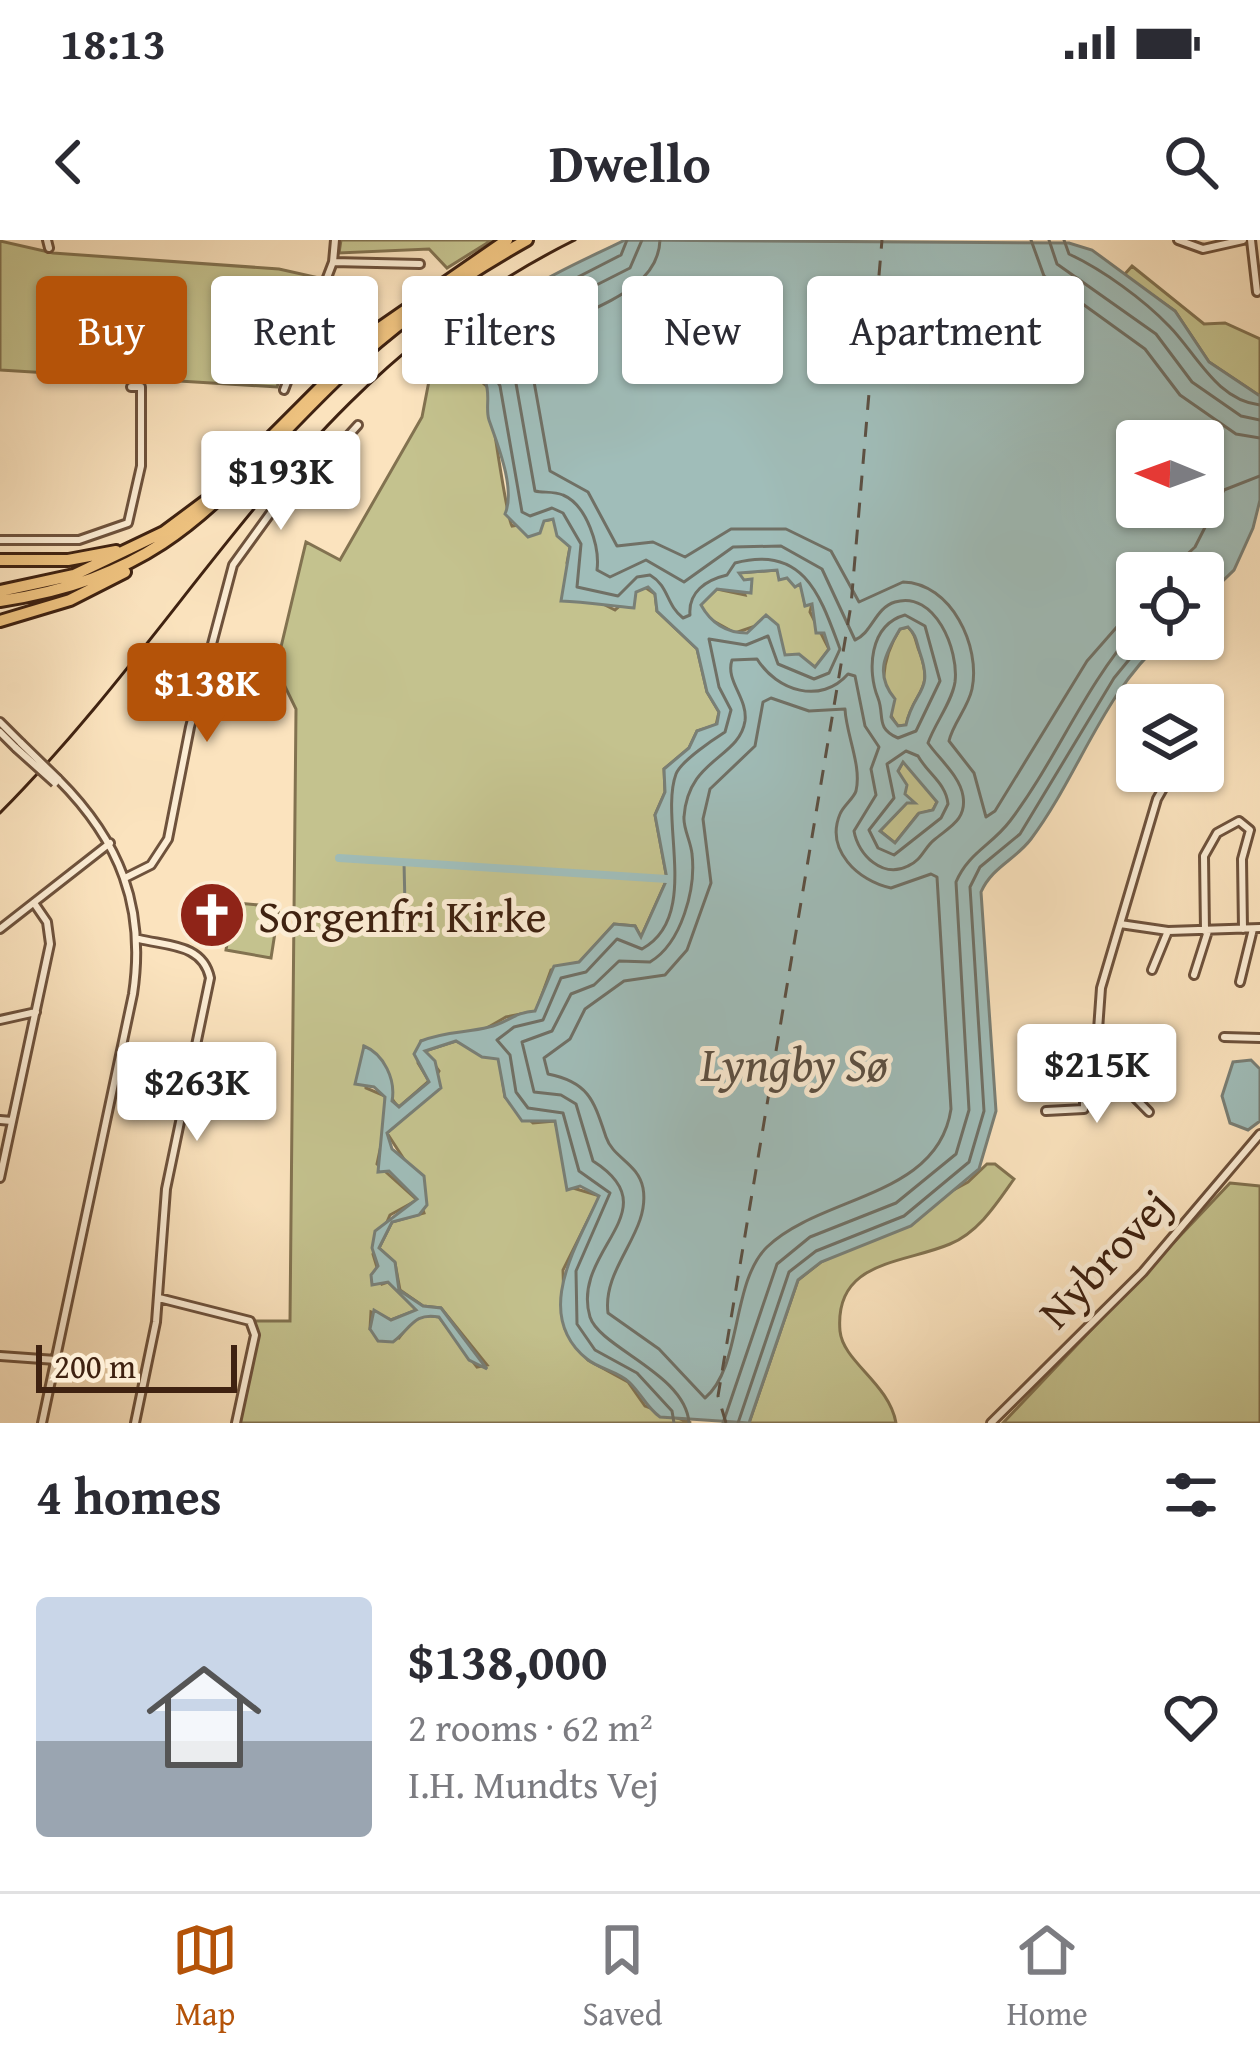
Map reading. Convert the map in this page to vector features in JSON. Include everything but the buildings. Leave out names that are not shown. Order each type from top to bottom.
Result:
[{"type":"highway","points":[[0,591],[74,575],[164,532],[230,479],[381,327],[507,240]]},
{"type":"highway","points":[[0,621],[70,600],[153,551],[236,488],[341,375],[387,334],[527,240]]},
{"type":"highway","points":[[0,560],[92,557],[164,532]]},
{"type":"highway","points":[[0,601],[77,584],[153,551]]},
{"type":"street","points":[[284,390],[333,262],[335,240]]},
{"type":"street","points":[[1178,240],[1203,249],[1247,240],[1257,292]]},
{"type":"street","points":[[333,262],[420,264]]},
{"type":"street","points":[[0,540],[80,540],[128,523],[142,434],[141,387],[130,387]]},
{"type":"street","points":[[127,877],[151,865],[168,839],[190,727],[232,565],[280,500],[320,468],[358,425]]},
{"type":"street","points":[[0,722],[80,804],[110,843],[127,877],[139,940],[133,994],[42,1423]]},
{"type":"street","points":[[0,732],[19,745]]},
{"type":"street","points":[[1149,1112],[1096,1058],[1100,994],[1161,792]]},
{"type":"street","points":[[1193,975],[1207,931],[1203,859],[1216,833],[1236,821],[1250,830],[1242,856],[1252,929],[1240,982]]},
{"type":"street","points":[[0,929],[110,843]]},
{"type":"street","points":[[0,1177],[51,932],[34,902]]},
{"type":"street","points":[[1120,924],[1168,931],[1252,929]]},
{"type":"street","points":[[1152,970],[1168,931]]},
{"type":"street","points":[[135,1423],[159,1298],[166,1189],[210,979],[206,963],[194,951],[139,940]]},
{"type":"street","points":[[0,1020],[36,1012]]},
{"type":"street","points":[[1224,1037],[1260,1038]]},
{"type":"street","points":[[1046,1111],[1084,1109],[1084,1066],[1096,1058]]},
{"type":"street","points":[[0,1120],[12,1120]]},
{"type":"street","name":"Nybrovej","points":[[991,1423],[1143,1272],[1260,1134]]},
{"type":"street","points":[[159,1298],[250,1321],[255,1335],[236,1423]]},
{"type":"street","points":[[0,1356],[56,1360]]},
{"type":"shaded area","points":[[341,240],[492,240],[447,268],[429,249],[339,253]]},
{"type":"shaded area","points":[[0,241],[53,253],[279,269],[310,276],[211,276],[211,383],[187,381],[187,276],[36,276],[36,372],[0,370]]},
{"type":"shaded area","points":[[1132,266],[1204,324],[1225,323],[1260,339],[1260,396],[1209,362],[1175,311],[1124,275]]},
{"type":"shaded area","points":[[428,384],[484,384],[489,388],[512,526],[554,519],[570,547],[567,563],[579,600],[595,600],[615,610],[643,586],[655,594],[657,611],[697,649],[707,692],[719,712],[716,725],[697,731],[689,748],[664,769],[665,792],[655,815],[667,879],[641,937],[635,926],[614,924],[580,962],[551,970],[536,1011],[506,1017],[485,1029],[421,1041],[418,1063],[429,1081],[399,1107],[378,1060],[364,1047],[366,1088],[385,1096],[387,1117],[377,1164],[417,1200],[390,1215],[373,1254],[382,1284],[388,1282],[417,1310],[391,1320],[371,1312],[370,1329],[399,1338],[416,1320],[439,1317],[477,1367],[487,1365],[441,1308],[423,1306],[400,1290],[395,1263],[379,1248],[392,1222],[424,1213],[407,1164],[387,1133],[419,1104],[439,1071],[425,1051],[456,1041],[499,1058],[505,1097],[533,1123],[555,1121],[573,1188],[600,1196],[563,1270],[565,1329],[588,1360],[628,1382],[645,1406],[691,1423],[239,1423],[257,1339],[254,1321],[290,1321],[296,709],[276,668],[306,542],[340,560],[422,417]]},
{"type":"shaded area","points":[[777,570],[801,584],[805,605],[812,603],[810,612],[829,649],[815,668],[785,655],[761,624],[735,633],[708,618],[700,605],[717,589],[745,595],[737,573]]},
{"type":"shaded area","points":[[908,627],[916,639],[925,676],[906,725],[898,726],[886,703],[885,665],[900,629]]},
{"type":"shaded area","points":[[903,762],[910,764],[937,802],[933,810],[918,814],[895,843],[880,831],[907,802],[898,771]]},
{"type":"shaded area","points":[[237,903],[279,907],[271,958],[226,950],[227,944],[212,941]]},
{"type":"shaded area","points":[[987,1164],[995,1164],[1014,1179],[979,1224],[950,1244],[875,1268],[848,1290],[841,1308],[843,1342],[885,1396],[896,1423],[749,1423],[798,1280],[821,1262],[968,1182]]},
{"type":"shaded area","points":[[1230,1183],[1260,1186],[1260,1423],[1003,1423]]},
{"type":"water","name":"Lyngby Sø","points":[[625,240],[1069,243],[1092,250],[1175,311],[1209,362],[1260,396],[1260,500],[1234,570],[1224,580],[1224,552],[1116,552],[1116,660],[1143,660],[1125,684],[1116,684],[1116,697],[1031,839],[991,876],[981,892],[996,1111],[979,1169],[911,1226],[821,1262],[798,1280],[749,1423],[660,1417],[629,1382],[587,1359],[571,1341],[562,1321],[564,1279],[599,1196],[580,1186],[567,1190],[555,1121],[522,1121],[505,1097],[498,1059],[482,1057],[456,1041],[425,1051],[435,1061],[441,1088],[387,1133],[392,1149],[424,1176],[427,1205],[419,1215],[392,1222],[379,1248],[395,1262],[399,1290],[423,1306],[441,1308],[487,1369],[469,1360],[439,1317],[418,1319],[393,1342],[378,1341],[370,1329],[374,1310],[391,1320],[416,1310],[388,1282],[372,1285],[371,1275],[378,1266],[372,1248],[375,1231],[417,1199],[389,1171],[378,1172],[385,1097],[374,1087],[355,1084],[364,1046],[387,1069],[392,1101],[399,1107],[429,1082],[414,1054],[421,1041],[489,1027],[535,1011],[554,966],[579,962],[614,924],[635,926],[641,937],[667,879],[655,815],[665,792],[664,769],[689,748],[697,731],[717,724],[719,712],[707,692],[697,649],[657,611],[655,594],[648,587],[636,592],[634,608],[561,601],[570,547],[557,536],[553,519],[544,521],[540,533],[528,537],[505,514],[507,479],[488,415],[486,384],[598,384],[598,276],[553,276]],"holes":[[[777,570],[779,580],[787,578],[795,587],[800,584],[805,606],[812,604],[816,633],[824,633],[829,649],[815,667],[799,654],[785,655],[778,625],[766,615],[747,633],[739,633],[720,626],[701,605],[717,589],[751,593],[752,579],[744,580],[739,573]],[[908,627],[915,636],[925,676],[906,725],[898,726],[891,717],[895,699],[883,672],[900,629]],[[903,762],[937,802],[933,810],[919,813],[895,843],[880,831],[907,803],[915,803],[905,794],[907,785],[898,771]]]},
{"type":"water","points":[[1251,1060],[1260,1069],[1260,1121],[1248,1130],[1230,1123],[1222,1096],[1233,1062]]},
{"type":"waterway","points":[[339,858],[667,879]]},
{"type":"waterway","points":[[393,931],[405,906],[404,862]]},
{"type":"ferry route","points":[[726,1423],[718,1396],[851,605],[882,240]]},
{"type":"tram line","points":[[0,813],[72,735],[326,427],[398,358],[480,295],[575,240]]},
{"type":"place","name":"Sorgenfri Kirke","points":[[212,915]]}]
